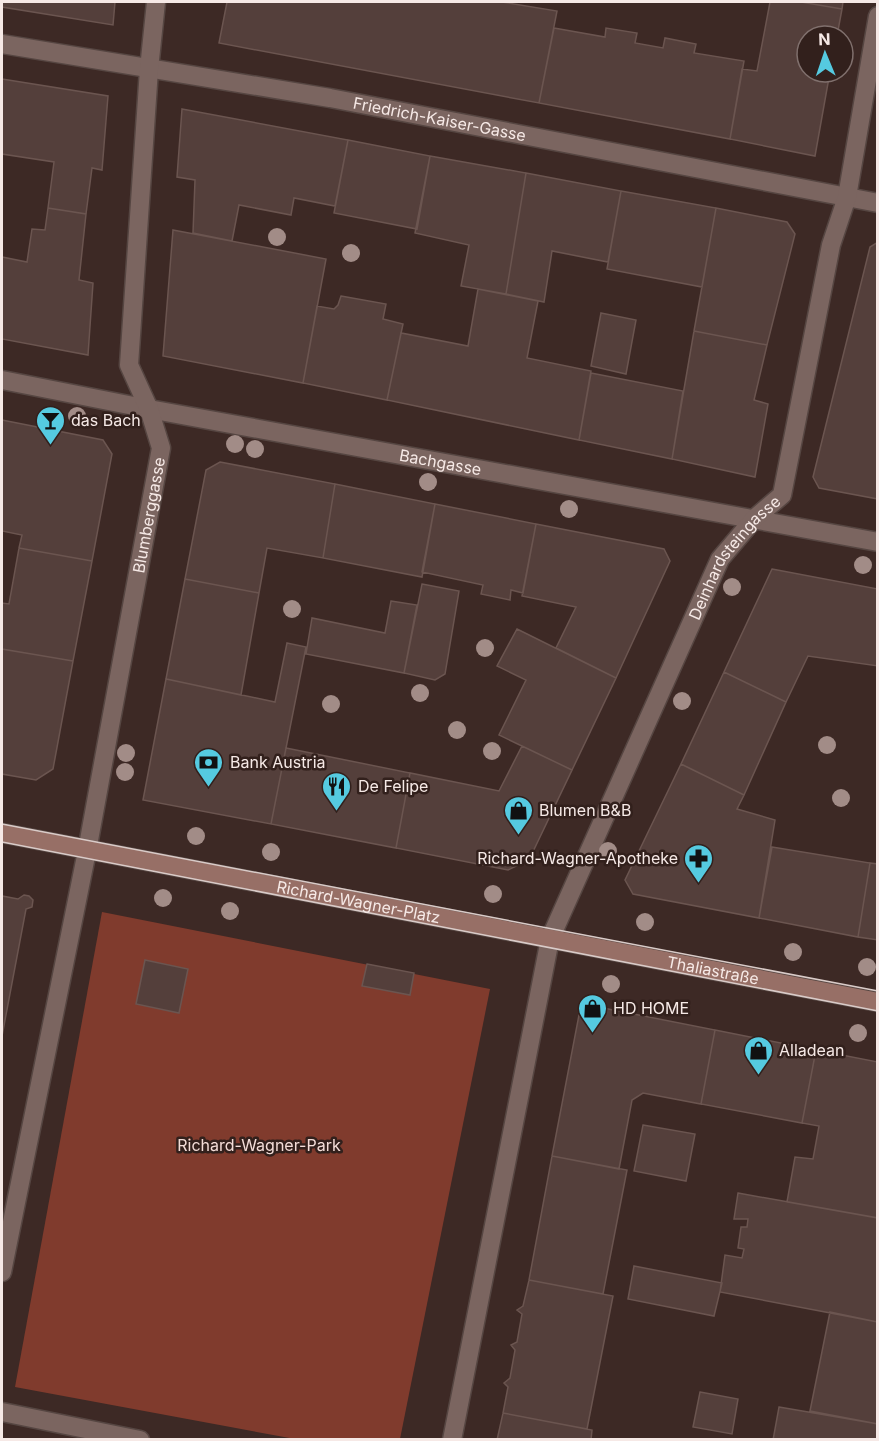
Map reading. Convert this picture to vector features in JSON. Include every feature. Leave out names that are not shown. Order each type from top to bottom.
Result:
[{"type":"main road","points":[[2,833],[87,851]]},
{"type":"main road","name":"Richard-Wagner-Platz","points":[[87,851],[550,939]]},
{"type":"main road","name":"Thaliastraße","points":[[550,939],[878,1002]]},
{"type":"street","name":"Blumberggasse","points":[[87,851],[161,448],[149,409],[129,365],[149,69],[156,2]]},
{"type":"street","name":"Deinhardsteingasse","points":[[550,939],[720,560],[754,519],[782,495],[831,245],[847,197],[878,16]]},
{"type":"street","name":"Friedrich-Kaiser-Gasse","points":[[2,44],[330,98],[878,203]]},
{"type":"street","name":"Bachgasse","points":[[2,380],[878,542]]},
{"type":"street","points":[[2,1272],[87,851]]},
{"type":"street","points":[[452,1440],[550,939]]},
{"type":"street","points":[[2,1412],[140,1440]]},
{"type":"green space","name":"Richard-Wagner-Park","points":[[102,912],[490,989],[400,1439],[295,1439],[15,1387]]},
{"type":"building","points":[[2,2],[115,2],[113,25],[2,7]]},
{"type":"building","points":[[227,2],[502,2],[557,11],[539,103],[219,43]]},
{"type":"building","points":[[770,2],[801,2],[842,9],[839,24],[795,24],[795,84],[828,84],[815,156],[730,139],[742,69],[757,71]]},
{"type":"building","points":[[801,2],[843,2],[842,9]]},
{"type":"building","points":[[554,28],[605,37],[606,28],[637,33],[635,43],[663,48],[665,38],[696,44],[694,53],[744,61],[730,139],[539,103]]},
{"type":"building","points":[[2,79],[108,96],[102,170],[92,168],[86,214],[48,208],[54,162],[2,154]]},
{"type":"building","points":[[182,109],[348,140],[335,206],[294,198],[291,215],[239,205],[232,241],[193,233],[195,180],[177,177]]},
{"type":"building","points":[[348,140],[430,156],[417,229],[334,213]]},
{"type":"building","points":[[430,156],[526,173],[506,294],[461,286],[469,245],[415,233]]},
{"type":"building","points":[[526,173],[621,191],[608,262],[552,251],[544,302],[506,294]]},
{"type":"building","points":[[621,191],[716,208],[702,287],[607,269]]},
{"type":"building","points":[[48,208],[86,214],[79,280],[93,283],[88,355],[2,339],[2,257],[27,262],[32,229],[45,230]]},
{"type":"building","points":[[716,208],[787,222],[795,234],[767,345],[694,331]]},
{"type":"building","points":[[173,230],[326,259],[303,383],[163,356]]},
{"type":"building","points":[[878,242],[878,499],[819,488],[813,477],[870,247]]},
{"type":"building","points":[[478,289],[538,301],[527,358],[591,371],[579,440],[387,400],[401,333],[468,346]]},
{"type":"building","points":[[341,296],[386,304],[383,319],[403,324],[387,400],[303,383],[317,306],[334,309]]},
{"type":"building","points":[[601,313],[636,320],[626,374],[591,366]]},
{"type":"building","points":[[694,331],[767,345],[754,400],[768,404],[755,477],[672,459]]},
{"type":"building","points":[[591,373],[683,391],[672,459],[579,440]]},
{"type":"building","points":[[2,420],[103,440],[112,454],[92,561],[19,548],[22,535],[2,531]]},
{"type":"building","points":[[220,462],[335,484],[323,558],[267,548],[259,593],[185,579],[206,470]]},
{"type":"building","points":[[335,484],[435,504],[422,577],[323,558]]},
{"type":"building","points":[[435,504],[536,524],[523,593],[511,590],[510,600],[481,594],[483,585],[422,572]]},
{"type":"building","points":[[536,524],[664,549],[670,561],[616,678],[556,648],[576,607],[522,596]]},
{"type":"building","points":[[19,548],[92,561],[73,661],[2,649],[2,603],[9,604]]},
{"type":"building","points":[[772,569],[878,589],[878,666],[808,656],[786,702],[724,672]]},
{"type":"building","points":[[185,579],[259,593],[241,695],[166,679]]},
{"type":"building","points":[[422,584],[459,591],[445,674],[435,680],[404,673]]},
{"type":"building","points":[[391,601],[417,605],[404,673],[306,654],[312,618],[385,633]]},
{"type":"building","points":[[517,629],[616,678],[572,770],[499,735],[526,680],[497,666]]},
{"type":"building","points":[[287,643],[306,647],[271,824],[143,800],[166,679],[275,702]]},
{"type":"building","points":[[2,649],[73,661],[53,769],[36,780],[2,774]]},
{"type":"building","points":[[724,672],[786,702],[744,795],[681,764]]},
{"type":"building","points":[[522,746],[572,770],[529,860],[508,870],[396,848],[410,773],[499,791]]},
{"type":"building","points":[[286,748],[410,773],[396,848],[271,824]]},
{"type":"building","points":[[681,764],[744,795],[737,809],[775,820],[759,918],[633,894],[625,880]]},
{"type":"building","points":[[772,847],[870,863],[858,937],[759,918]]},
{"type":"building","points":[[870,863],[878,864],[878,940],[858,937]]},
{"type":"building","points":[[24,895],[33,900],[32,907],[26,909],[2,1036],[2,896],[18,899]]},
{"type":"building","points":[[145,960],[188,969],[179,1013],[136,1004]]},
{"type":"building","points":[[367,964],[414,973],[410,995],[362,986]]},
{"type":"building","points":[[593,1006],[715,1030],[701,1104],[643,1093],[632,1100],[619,1169],[552,1156],[579,1015]]},
{"type":"building","points":[[715,1030],[816,1050],[802,1123],[701,1104]]},
{"type":"building","points":[[816,1050],[878,1062],[878,1218],[787,1202],[795,1157],[813,1159],[819,1126],[802,1123]]},
{"type":"building","points":[[643,1125],[695,1134],[686,1181],[634,1171]]},
{"type":"building","points":[[552,1156],[627,1170],[603,1294],[529,1280]]},
{"type":"building","points":[[738,1193],[878,1218],[878,1322],[720,1292],[725,1255],[742,1258],[744,1249],[738,1248],[741,1227],[747,1227],[748,1219],[734,1219]]},
{"type":"building","points":[[634,1266],[722,1283],[714,1316],[628,1299]]},
{"type":"building","points":[[529,1280],[613,1296],[587,1429],[503,1413],[508,1387],[504,1383],[510,1378],[515,1350],[511,1345],[517,1342],[522,1314],[517,1310],[523,1306]]},
{"type":"building","points":[[830,1312],[878,1322],[878,1424],[810,1411]]},
{"type":"building","points":[[700,1392],[738,1399],[732,1434],[693,1427]]},
{"type":"building","points":[[779,1407],[878,1424],[878,1440],[773,1440]]},
{"type":"building","points":[[503,1413],[592,1430],[591,1440],[497,1440]]},
{"type":"tram line","points":[[2,824],[878,991]]},
{"type":"tram line","points":[[2,842],[878,1011]]},
{"type":"place","name":"das Bach","points":[[50,446]]},
{"type":"place","name":"Bank Austria","points":[[209,788]]},
{"type":"place","name":"De Felipe","points":[[337,812]]},
{"type":"place","name":"Blumen B&B","points":[[518,836]]},
{"type":"place","name":"Richard-Wagner-Apotheke","points":[[699,884]]},
{"type":"place","name":"HD HOME","points":[[592,1034]]},
{"type":"place","name":"Alladean","points":[[758,1076]]}]
